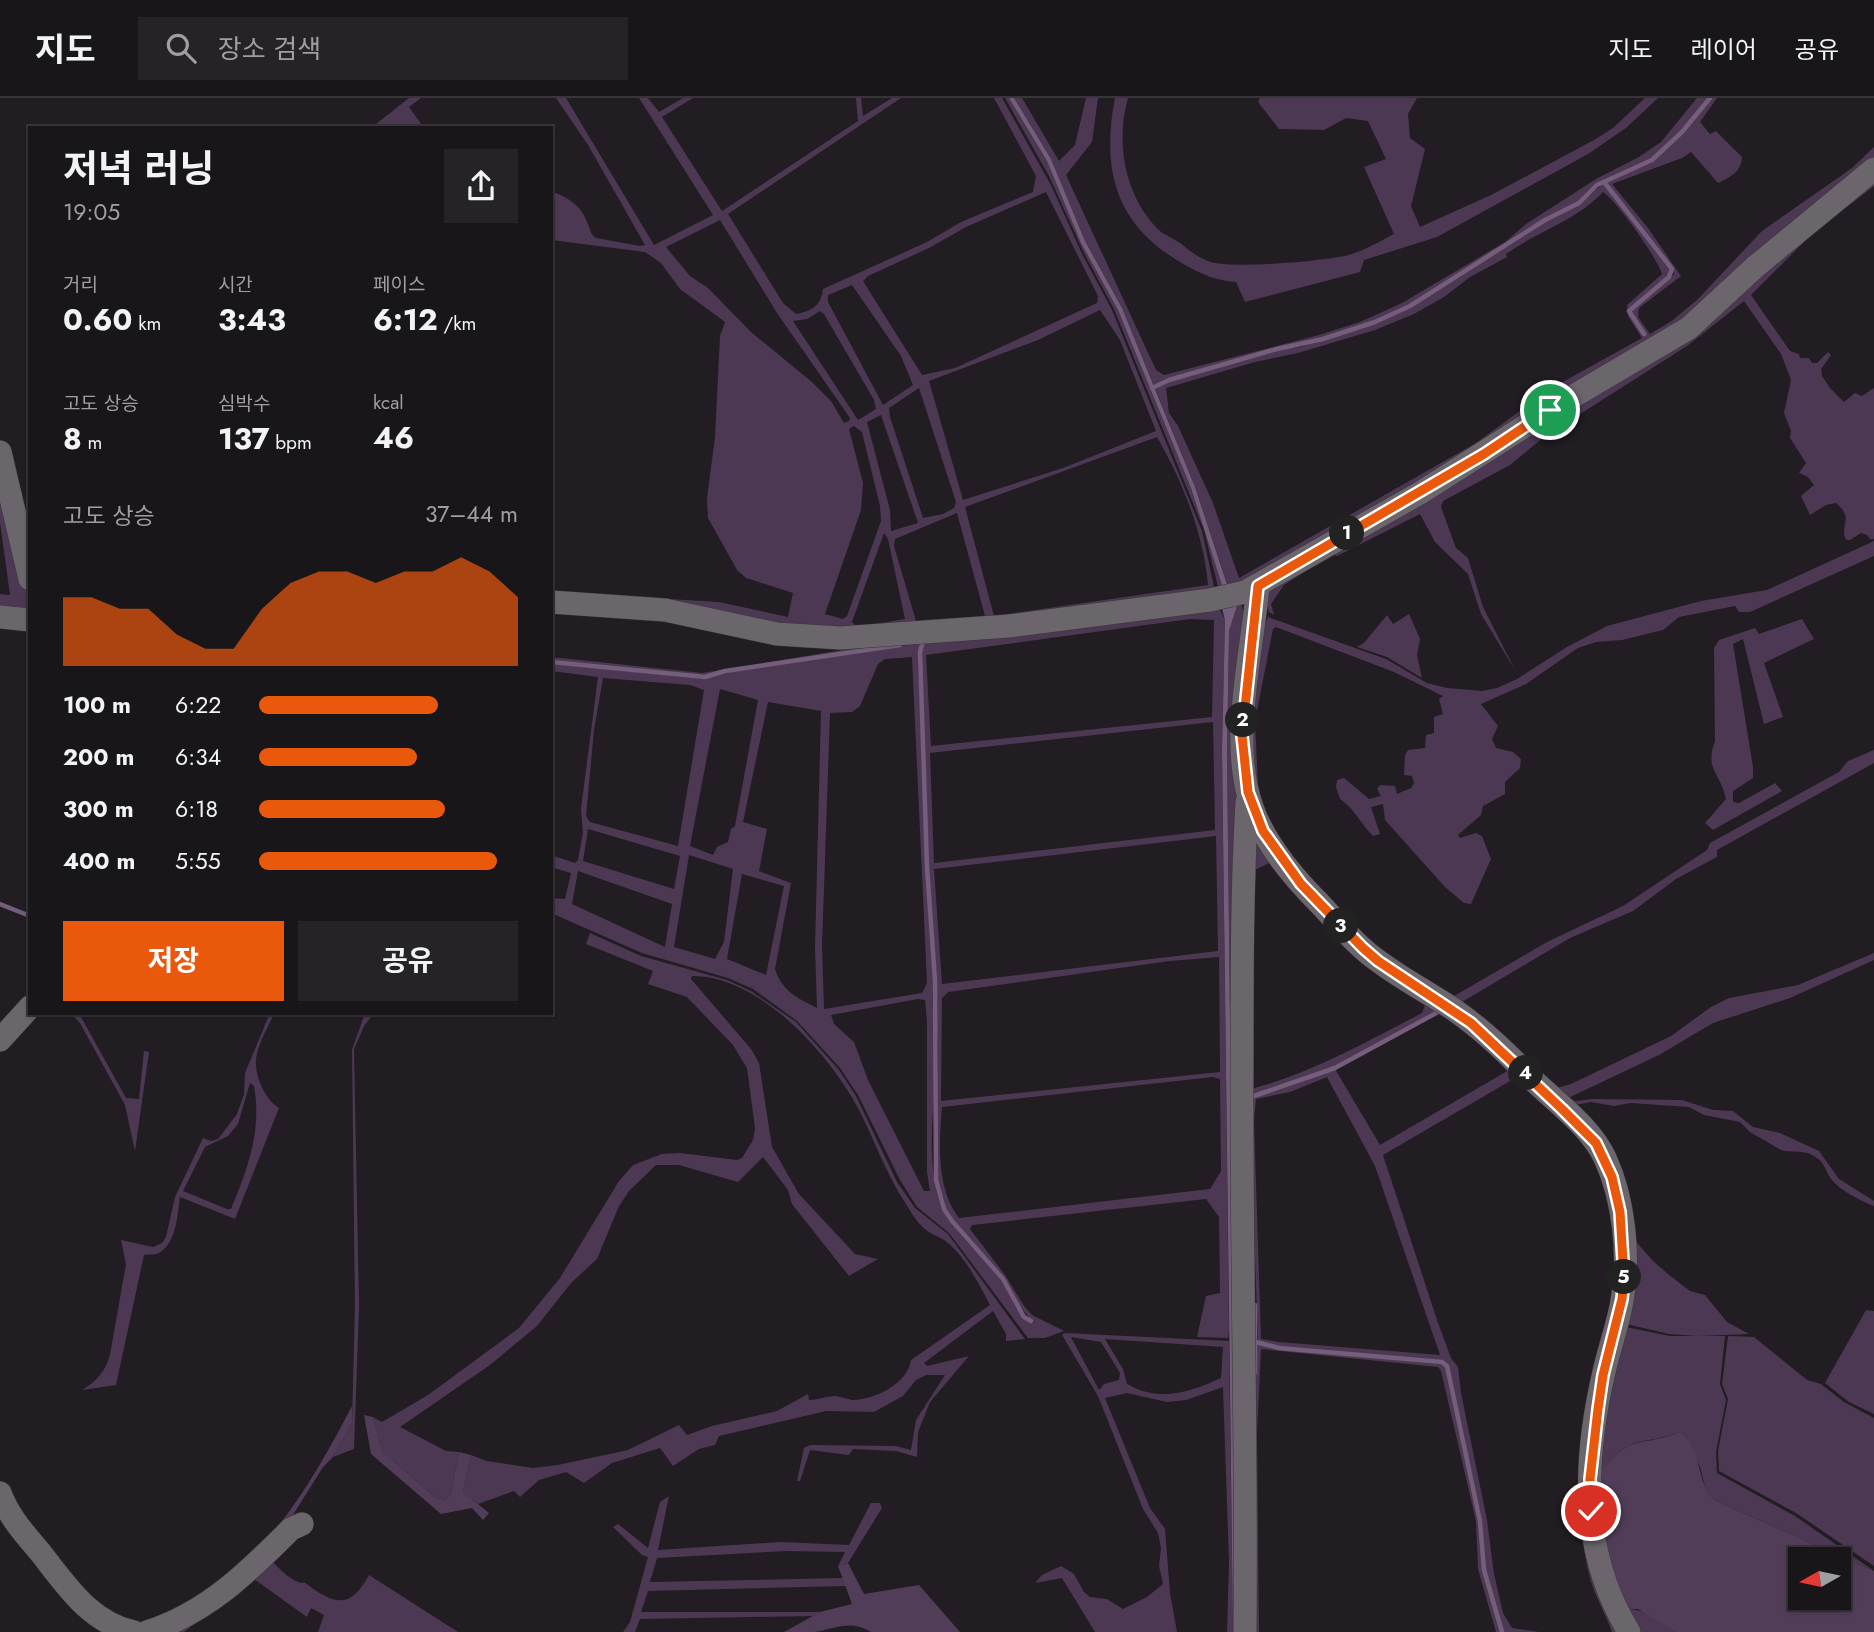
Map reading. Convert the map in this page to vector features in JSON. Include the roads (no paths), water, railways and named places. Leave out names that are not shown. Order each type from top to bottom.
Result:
[{"type":"street","points":[[553,601],[665,610],[747,629],[804,637],[867,638],[1009,626],[1210,600],[1245,592],[1474,461],[1550,410],[1689,328],[1755,267],[1874,169]]},
{"type":"street","points":[[0,452],[28,571]]},
{"type":"street","points":[[1245,1632],[1245,1338],[1241,1179],[1243,899],[1248,792],[1243,721],[1258,586]]},
{"type":"street","points":[[0,617],[28,620]]},
{"type":"street","points":[[1248,792],[1263,831],[1275,850],[1301,884],[1348,934],[1378,961],[1471,1023],[1583,1129],[1604,1156],[1620,1212],[1624,1278],[1622,1299],[1603,1375],[1592,1450],[1592,1534],[1604,1585],[1629,1632]]},
{"type":"street","points":[[0,1040],[28,1009]]},
{"type":"street","points":[[0,1493],[15,1522],[82,1603],[104,1620],[134,1632]]},
{"type":"street","points":[[147,1632],[197,1610],[227,1591],[292,1530],[302,1524]]},
{"type":"waterway","points":[[1152,388],[1169,380],[1277,349],[1323,339],[1375,322],[1410,306],[1545,220],[1579,203],[1597,185],[1652,160],[1682,132],[1710,98]]},
{"type":"waterway","points":[[1604,182],[1672,269],[1669,277],[1629,311],[1644,334]]},
{"type":"waterway","points":[[923,641],[920,652],[927,867],[935,980],[936,1180],[944,1209],[952,1221],[1003,1279],[1024,1317],[1031,1321]]},
{"type":"waterway","points":[[553,662],[705,677],[725,671],[900,645]]},
{"type":"waterway","points":[[0,904],[28,915]]},
{"type":"waterway","points":[[1251,1097],[1335,1068],[1440,1011]]},
{"type":"waterway","points":[[1255,1305],[1255,1373]]},
{"type":"waterway","points":[[1256,1342],[1279,1348],[1442,1362],[1447,1366],[1480,1521],[1484,1570],[1502,1632]]}]
